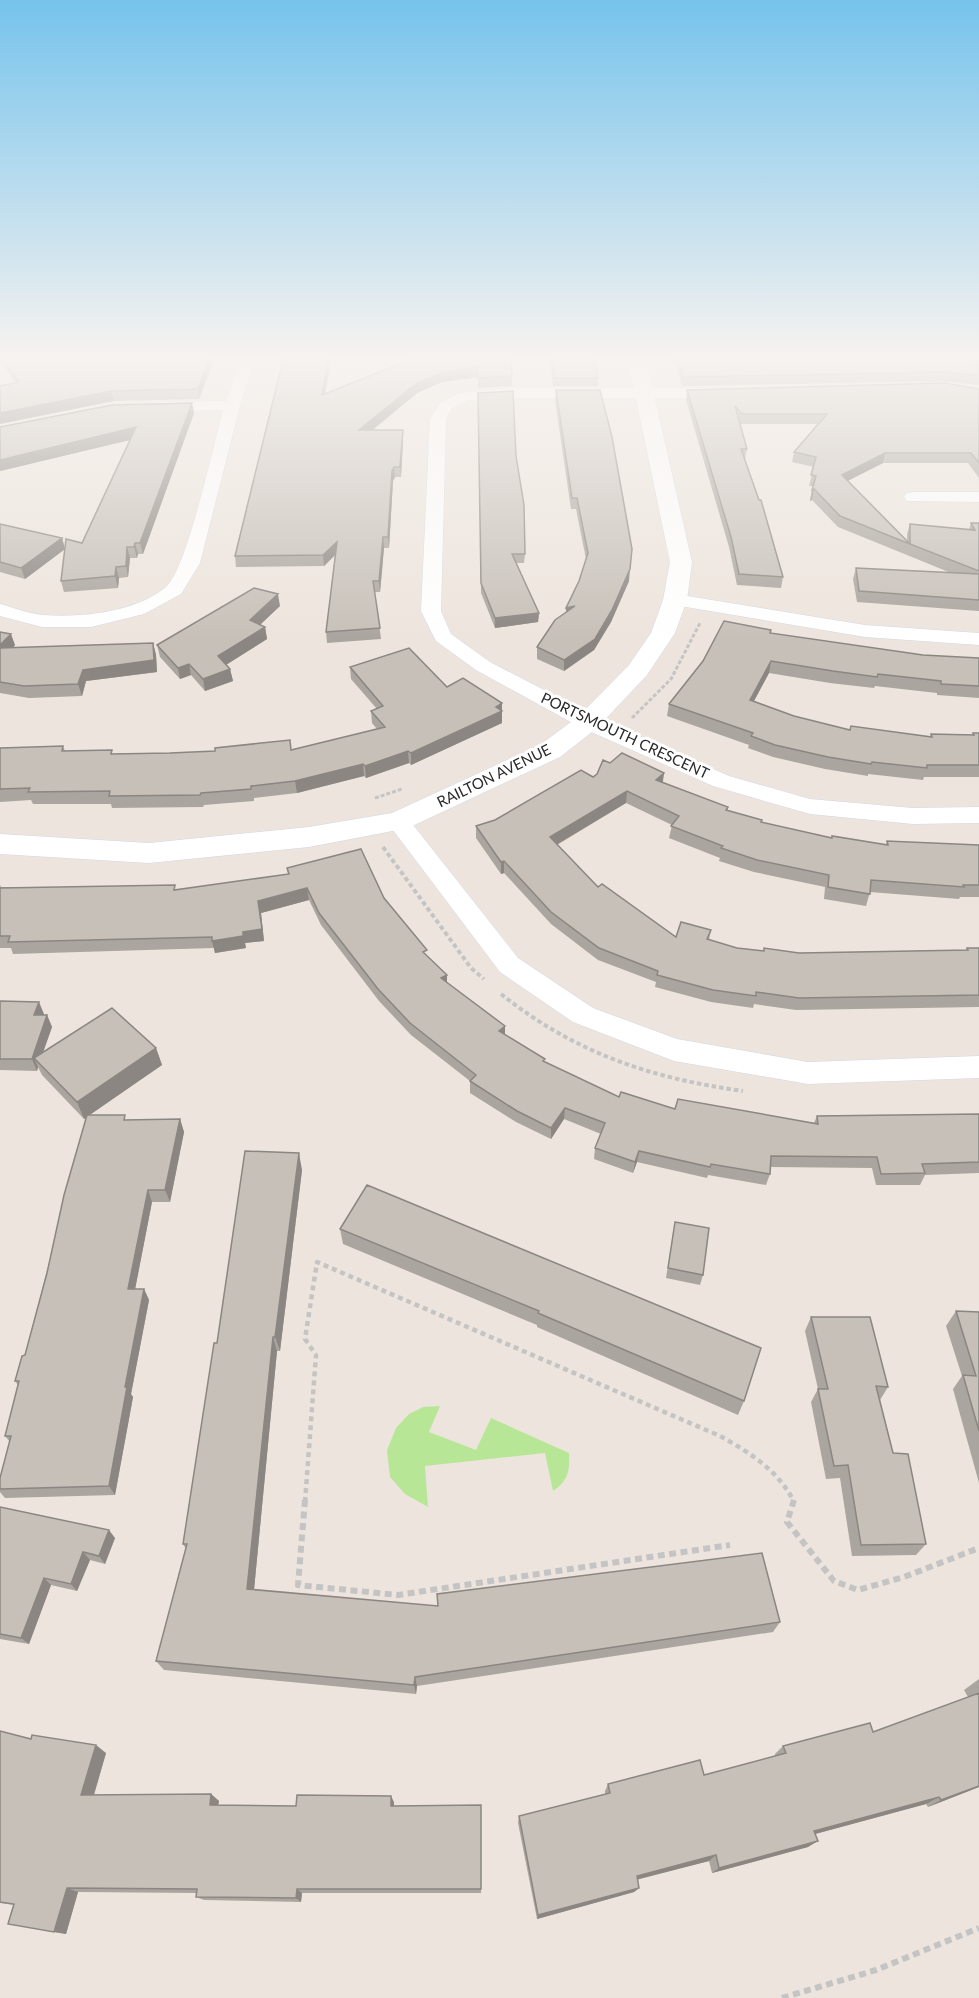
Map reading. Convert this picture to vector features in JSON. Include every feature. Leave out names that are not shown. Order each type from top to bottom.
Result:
[{"type":"street","points":[[0,610],[42,621],[91,621],[137,610],[174,590],[191,563],[219,453]]},
{"type":"street","name":"PORTSMOUTH CRESCENT","points":[[437,453],[431,611],[443,637],[483,666],[588,722],[721,781],[810,806],[913,816],[979,815]]},
{"type":"street","name":"RAILTON AVENUE","points":[[0,844],[149,853],[309,837],[398,820],[439,804],[550,751],[588,722],[638,670],[663,633],[675,600],[681,562],[657,453]]},
{"type":"street","points":[[914,497],[979,497]]},
{"type":"street","points":[[675,600],[933,639],[979,639]]},
{"type":"street","points":[[398,820],[509,965],[583,1015],[674,1050],[808,1073],[979,1067]]},
{"type":"path","points":[[629,721],[671,679],[702,620]]},
{"type":"path","points":[[373,799],[406,787]]},
{"type":"path","points":[[730,1545],[398,1595],[298,1585],[316,1355],[305,1339],[317,1262],[720,1436],[754,1455],[778,1479],[794,1501],[787,1522],[834,1581],[858,1590],[904,1577],[979,1548]]},
{"type":"path","points":[[782,1998],[876,1970],[979,1928]]},
{"type":"green space","points":[[440,1406],[429,1432],[476,1450],[491,1418],[569,1453],[569,1465],[565,1479],[553,1491],[545,1453],[425,1466],[428,1507],[405,1494],[390,1477],[387,1450],[396,1428],[409,1414],[423,1407]]},
{"type":"building","points":[[0,453],[28,453],[0,460]]},
{"type":"building","points":[[124,453],[173,453],[140,543],[135,543],[134,547],[127,547],[126,566],[116,567],[115,576],[61,581],[66,539],[82,543]]},
{"type":"building","points":[[260,453],[401,453],[400,467],[394,467],[392,471],[388,537],[383,537],[379,581],[373,581],[380,628],[326,632],[337,542],[323,555],[235,556]]},
{"type":"building","points":[[479,453],[516,453],[524,505],[525,554],[512,554],[539,613],[495,618],[481,583]]},
{"type":"building","points":[[565,453],[615,453],[632,549],[630,569],[612,610],[595,639],[564,660],[537,647],[555,620],[575,606],[566,608],[579,581],[588,553],[577,498],[572,498]]},
{"type":"building","points":[[706,453],[742,453],[759,500],[761,500],[783,577],[739,574],[731,537]]},
{"type":"building","points":[[799,453],[885,453],[842,475],[910,544],[840,516],[814,489],[812,490],[816,476],[811,475],[816,457]]},
{"type":"building","points":[[971,453],[979,453],[979,463]]},
{"type":"building","points":[[971,523],[979,523],[979,571],[910,544],[910,524],[975,530]]},
{"type":"building","points":[[0,524],[62,538],[21,568],[0,562]]},
{"type":"building","points":[[856,568],[979,574],[979,600],[859,591]]},
{"type":"building","points":[[254,588],[278,594],[250,620],[265,627],[218,656],[230,669],[203,679],[189,664],[178,668],[157,645]]},
{"type":"building","points":[[724,621],[771,630],[770,633],[923,655],[979,658],[979,686],[941,684],[941,681],[878,674],[877,677],[771,661],[750,700],[794,716],[850,730],[851,726],[932,737],[931,734],[974,735],[973,733],[979,733],[979,765],[927,765],[927,768],[872,762],[871,764],[828,757],[775,745],[751,736],[753,733],[669,704],[703,661]]},
{"type":"building","points":[[0,632],[11,634],[0,645]]},
{"type":"building","points":[[153,643],[154,660],[83,670],[78,684],[24,686],[0,682],[0,648]]},
{"type":"building","points":[[409,648],[447,687],[463,678],[502,703],[496,707],[502,711],[411,753],[408,751],[365,766],[363,764],[295,781],[251,786],[251,789],[201,793],[200,795],[109,796],[110,791],[28,792],[30,788],[0,789],[0,748],[63,746],[62,751],[112,750],[111,754],[170,753],[215,751],[215,748],[290,740],[291,750],[385,727],[371,711],[383,706],[350,667]]},
{"type":"building","points":[[622,753],[664,773],[656,780],[728,807],[726,810],[762,820],[761,822],[832,838],[832,836],[888,845],[887,841],[979,845],[979,885],[963,885],[964,887],[871,880],[870,894],[828,887],[829,875],[757,860],[721,848],[723,846],[671,826],[679,816],[627,791],[550,837],[598,887],[602,884],[676,937],[681,922],[711,930],[707,939],[737,948],[764,951],[764,948],[799,953],[979,948],[979,995],[799,998],[756,992],[756,996],[713,990],[657,975],[658,971],[599,948],[551,912],[504,861],[501,862],[476,826],[495,820],[581,770],[593,777],[597,774],[603,760],[610,763]]},
{"type":"building","points":[[361,849],[384,898],[427,950],[423,952],[447,975],[441,978],[505,1026],[499,1031],[545,1059],[543,1061],[619,1097],[621,1092],[675,1109],[678,1099],[818,1124],[817,1116],[979,1114],[979,1162],[922,1164],[925,1173],[881,1174],[877,1157],[771,1156],[770,1174],[711,1164],[710,1167],[639,1151],[635,1162],[595,1148],[605,1123],[565,1108],[551,1128],[517,1111],[470,1081],[476,1075],[410,1023],[378,989],[319,913],[307,888],[258,901],[262,929],[243,932],[243,936],[212,941],[212,937],[8,942],[10,936],[0,936],[0,888],[175,885],[174,890],[289,874],[287,868]]},
{"type":"building","points":[[0,1001],[39,1002],[34,1015],[47,1015],[32,1059],[0,1059]]},
{"type":"building","points":[[112,1008],[156,1048],[77,1102],[34,1058]]},
{"type":"building","points":[[87,1115],[125,1115],[124,1120],[180,1119],[165,1190],[148,1190],[128,1289],[144,1289],[109,1486],[0,1489],[0,1478],[11,1436],[5,1436],[19,1381],[15,1381],[22,1356],[25,1355],[47,1273],[64,1195]]},
{"type":"building","points":[[245,1151],[299,1153],[275,1337],[273,1337],[247,1589],[438,1606],[437,1594],[762,1553],[780,1622],[415,1677],[414,1685],[156,1661],[187,1544],[183,1544],[214,1343],[217,1343]]},
{"type":"building","points":[[367,1185],[761,1348],[744,1401],[538,1313],[539,1311],[340,1229]]},
{"type":"building","points":[[675,1222],[709,1228],[703,1275],[668,1268]]},
{"type":"building","points":[[956,1311],[979,1312],[979,1431],[963,1375],[976,1376]]},
{"type":"building","points":[[811,1317],[870,1317],[888,1387],[876,1386],[893,1453],[908,1454],[926,1544],[861,1545],[848,1465],[834,1466],[818,1389],[828,1389]]},
{"type":"building","points":[[0,1507],[109,1530],[99,1556],[83,1552],[71,1584],[44,1578],[21,1638],[0,1634]]},
{"type":"building","points":[[979,1693],[979,1786],[941,1800],[939,1797],[814,1831],[818,1841],[719,1868],[716,1855],[637,1876],[639,1888],[538,1915],[519,1816],[610,1793],[608,1784],[700,1760],[704,1775],[786,1753],[783,1746],[870,1723],[873,1732]]},
{"type":"building","points":[[0,1731],[31,1739],[32,1735],[96,1745],[81,1795],[211,1794],[210,1805],[296,1806],[297,1795],[391,1796],[391,1806],[481,1805],[481,1889],[297,1889],[296,1898],[196,1897],[197,1889],[67,1888],[54,1932],[8,1924],[14,1904],[0,1902]]}]
